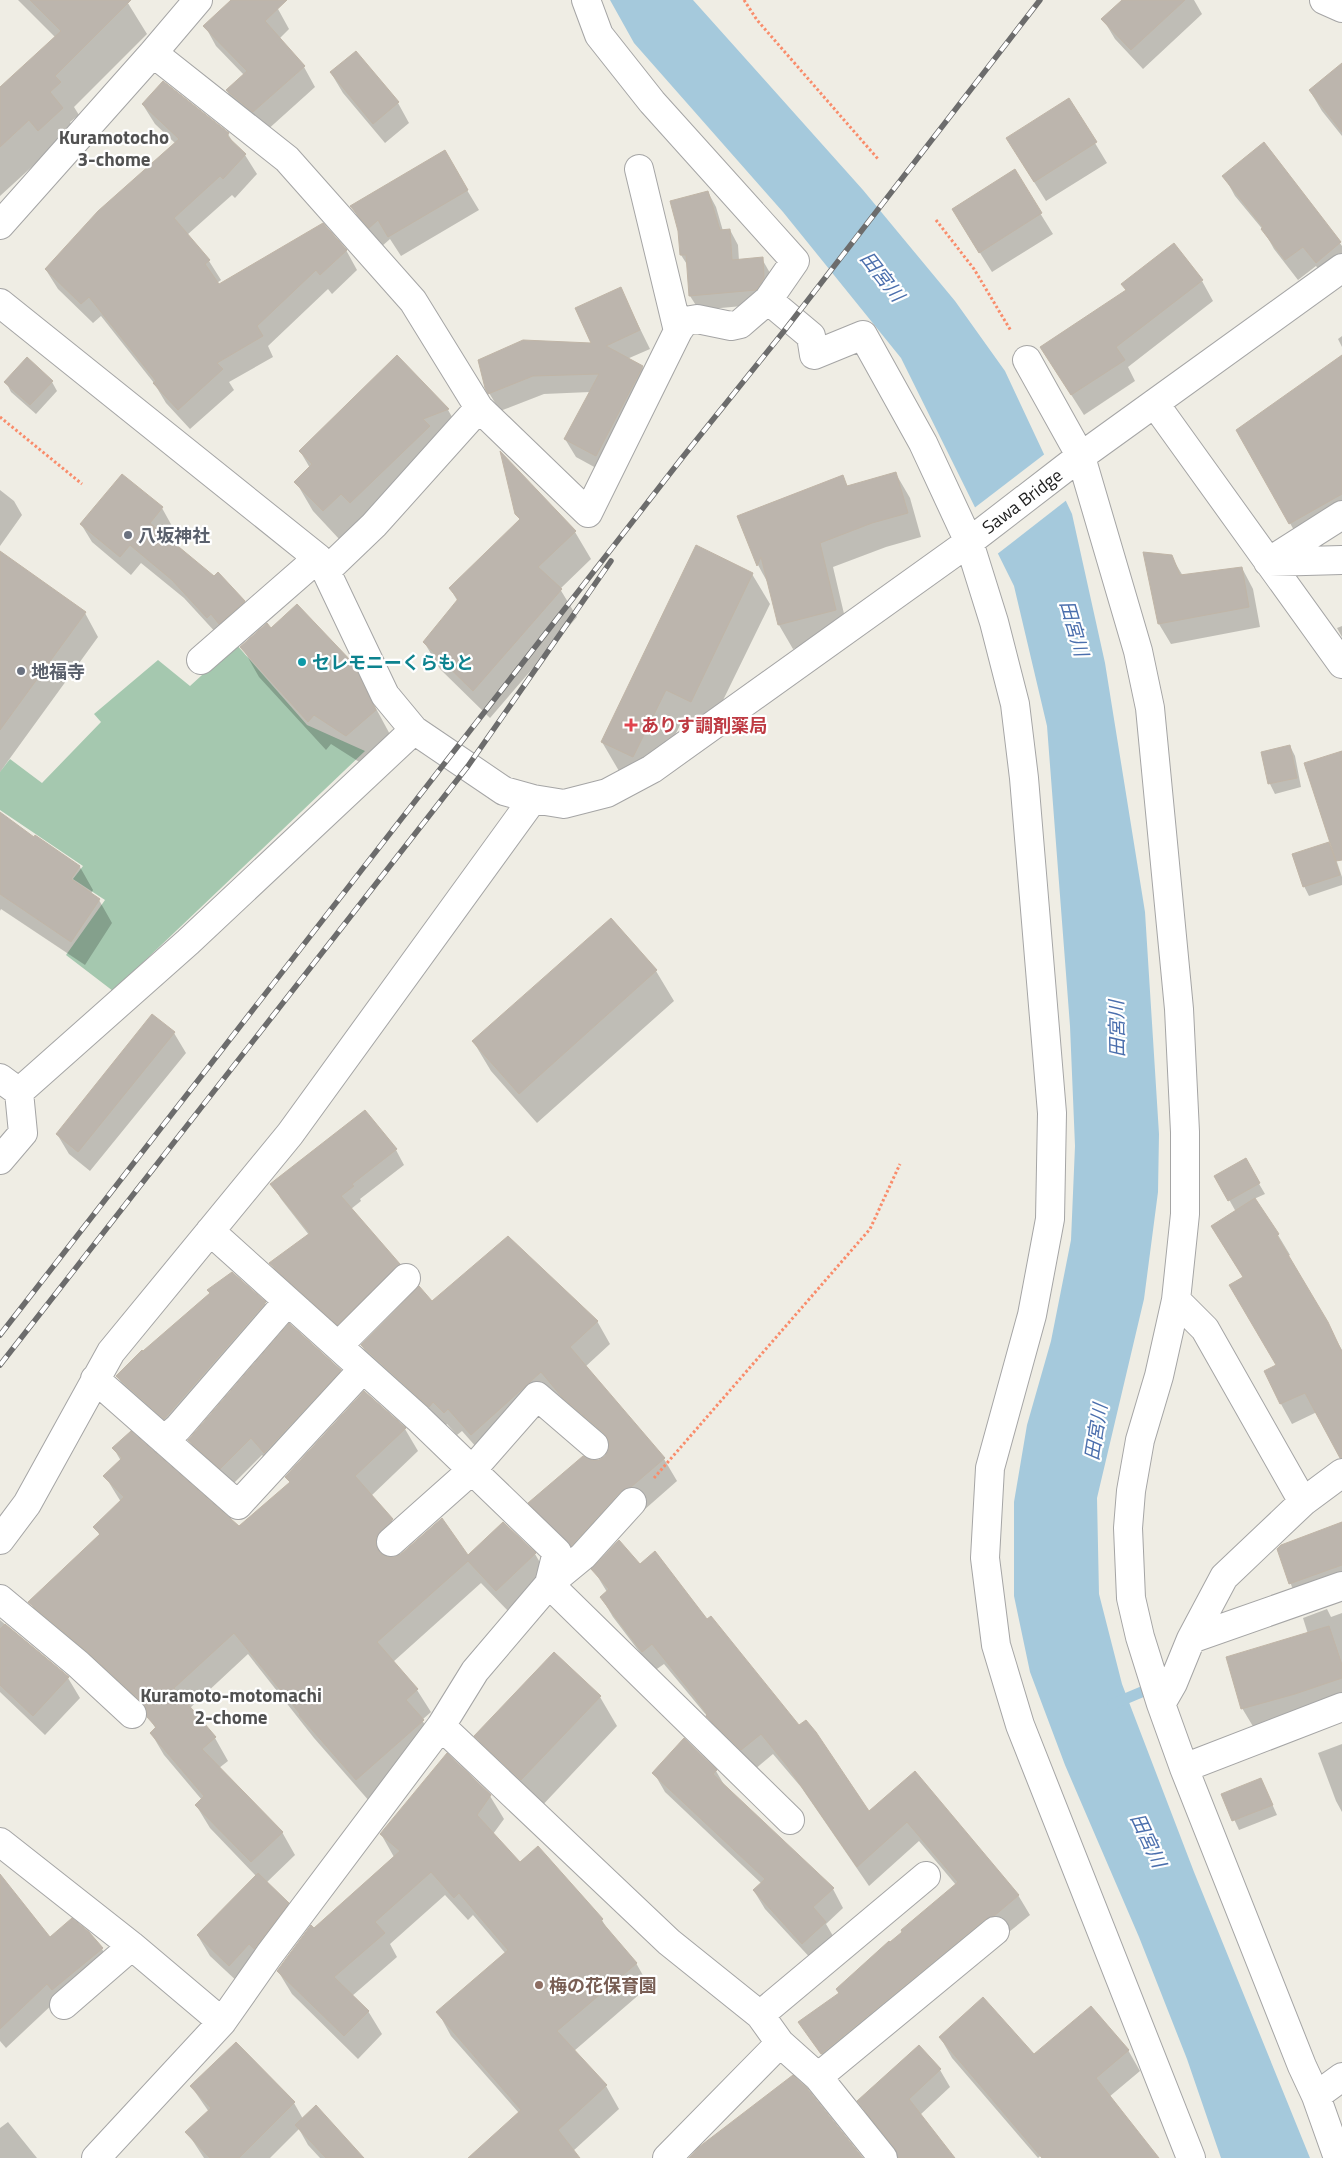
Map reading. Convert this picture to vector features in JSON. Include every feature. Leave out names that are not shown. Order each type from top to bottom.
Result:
[{"type":"street","points":[[0,224],[198,0]]},
{"type":"street","points":[[153,53],[287,159],[413,301],[479,408],[588,513],[678,331],[685,321],[697,319],[731,326],[740,324],[768,300],[795,261],[652,102],[600,35],[586,0]]},
{"type":"street","points":[[1324,0],[1342,8]]},
{"type":"street","points":[[639,169],[678,331]]},
{"type":"street","name":"Sawa Bridge","points":[[322,564],[385,696],[414,730],[504,791],[533,799],[564,804],[607,792],[652,769],[973,539],[1075,461],[1342,268]]},
{"type":"street","points":[[768,300],[811,336],[814,355],[863,335],[923,443],[973,539],[1015,704],[1024,778],[1052,1113],[1050,1219],[1032,1315],[990,1468],[985,1558],[996,1645],[1020,1725],[1191,2158]]},
{"type":"street","points":[[0,303],[322,564]]},
{"type":"street","points":[[1027,360],[1075,461],[1138,651],[1150,708],[1179,1009],[1185,1132],[1185,1214],[1176,1300],[1160,1376],[1140,1440],[1128,1528],[1131,1598],[1140,1637],[1184,1768],[1302,2066],[1316,2096],[1338,2158]]},
{"type":"street","points":[[1155,404],[1342,664]]},
{"type":"street","points":[[201,660],[374,524],[479,408]]},
{"type":"street","points":[[1268,562],[1342,515]]},
{"type":"street","points":[[1268,562],[1342,560]]},
{"type":"street","points":[[0,1160],[23,1133],[9,1085],[188,942],[414,730]]},
{"type":"street","points":[[0,1540],[27,1504],[111,1352],[290,1134],[533,799]]},
{"type":"street","points":[[210,1231],[363,1369],[557,1552],[549,1584]]},
{"type":"street","points":[[338,1346],[406,1278]]},
{"type":"street","points":[[1176,1300],[1204,1329],[1303,1502]]},
{"type":"street","points":[[164,1440],[178,1428],[288,1301]]},
{"type":"street","points":[[95,1379],[238,1505],[363,1369]]},
{"type":"street","points":[[391,1542],[472,1470],[537,1396],[594,1445]]},
{"type":"street","points":[[1161,1704],[1173,1683],[1191,1639],[1224,1576],[1303,1502],[1342,1473]]},
{"type":"street","points":[[96,2158],[222,2022],[269,1955],[441,1726],[475,1671],[549,1584],[583,1556],[632,1502]]},
{"type":"street","points":[[549,1584],[790,1820]]},
{"type":"street","points":[[1191,1639],[1342,1586]]},
{"type":"street","points":[[0,1599],[78,1664],[132,1714]]},
{"type":"street","points":[[1184,1768],[1342,1707]]},
{"type":"street","points":[[441,1726],[669,1942],[760,2014],[780,2043],[818,2077],[883,2158]]},
{"type":"street","points":[[0,1842],[132,1946],[222,2022]]},
{"type":"street","points":[[760,2014],[926,1876]]},
{"type":"street","points":[[818,2077],[994,1931]]},
{"type":"street","points":[[64,2005],[132,1946]]},
{"type":"street","points":[[667,2158],[780,2043]]},
{"type":"street","points":[[1316,2096],[1342,2077]]},
{"type":"path","points":[[744,0],[757,20],[878,159]]},
{"type":"path","points":[[936,220],[974,269],[1027,360]]},
{"type":"path","points":[[0,417],[82,484]]},
{"type":"path","points":[[632,1502],[870,1229],[900,1164]]},
{"type":"green space","points":[[236,644],[307,725],[365,751],[113,991],[66,955],[105,900],[73,879],[83,866],[0,810],[0,772],[10,759],[42,783],[101,722],[94,714],[158,660],[190,686]]},
{"type":"water","name":"田宮川","points":[[610,0],[693,0],[863,190],[955,301],[1005,371],[1072,514],[1105,663],[1145,912],[1159,1134],[1158,1192],[1144,1299],[1097,1498],[1099,1594],[1122,1684],[1194,1872],[1310,2158],[1221,2158],[1187,2059],[1139,1937],[1065,1765],[1030,1672],[1014,1596],[1014,1502],[1027,1425],[1051,1341],[1071,1240],[1075,1146],[1070,1026],[1047,726],[1014,586],[901,358],[783,212],[634,43]]},
{"type":"pier","points":[[1046,453],[1068,499],[996,555],[973,509]]},
{"type":"building","points":[[30,0],[131,0],[55,76],[61,82],[50,92],[63,108],[38,131],[29,120],[0,147],[0,87],[61,31]]},
{"type":"building","points":[[231,0],[287,0],[265,21],[305,66],[253,112],[226,90],[247,71],[203,26]]},
{"type":"building","points":[[1122,0],[1185,0],[1131,50],[1101,19]]},
{"type":"building","points":[[356,51],[399,102],[373,124],[330,72]]},
{"type":"building","points":[[1342,63],[1342,132],[1309,90]]},
{"type":"building","points":[[163,81],[229,133],[227,136],[246,154],[223,179],[220,176],[174,218],[210,260],[205,264],[219,284],[323,223],[347,250],[320,275],[316,270],[257,326],[263,336],[217,363],[223,369],[178,410],[153,383],[156,381],[89,297],[81,304],[45,269],[98,211],[179,139],[142,104]]},
{"type":"building","points":[[1069,98],[1097,142],[1034,182],[1006,138]]},
{"type":"building","points":[[1264,142],[1341,242],[1316,263],[1303,247],[1285,260],[1261,229],[1263,227],[1222,176]]},
{"type":"building","points":[[445,150],[468,190],[388,237],[378,220],[369,228],[350,206]]},
{"type":"building","points":[[1015,169],[1042,213],[979,253],[952,209]]},
{"type":"building","points":[[708,191],[720,230],[730,229],[732,260],[763,257],[764,278],[756,290],[689,296],[686,255],[680,255],[678,231],[670,201]]},
{"type":"building","points":[[1174,243],[1203,280],[1116,347],[1125,360],[1071,395],[1040,347],[1126,290],[1121,284]]},
{"type":"building","points":[[621,287],[640,330],[606,346],[643,366],[596,456],[564,439],[599,374],[533,376],[488,394],[478,360],[523,340],[591,343],[575,308]]},
{"type":"building","points":[[397,355],[449,409],[423,419],[430,426],[350,503],[341,494],[323,511],[294,482],[312,464],[299,451]]},
{"type":"building","points":[[1342,355],[1342,494],[1289,524],[1236,430]]},
{"type":"building","points":[[27,357],[53,381],[30,405],[4,382]]},
{"type":"building","points":[[500,451],[576,531],[538,567],[562,589],[473,691],[423,642],[458,599],[449,588],[520,519],[515,514]]},
{"type":"building","points":[[896,472],[908,513],[872,523],[820,543],[836,610],[778,625],[761,557],[757,566],[737,516],[843,475],[847,486]]},
{"type":"building","name":"八坂神社","points":[[122,474],[163,507],[150,523],[214,576],[218,572],[245,601],[219,624],[211,614],[207,618],[172,580],[130,545],[120,557],[80,524]]},
{"type":"building","points":[[696,545],[753,573],[691,702],[666,690],[633,757],[601,742]]},
{"type":"building","name":"地福寺","points":[[0,551],[86,612],[0,730]]},
{"type":"building","points":[[1143,552],[1172,555],[1180,575],[1242,567],[1249,607],[1158,624]]},
{"type":"building","name":"セレモニーくらもと","points":[[297,604],[353,663],[376,710],[346,736],[314,715],[308,722],[240,647],[267,623],[271,628]]},
{"type":"building","points":[[1290,745],[1297,778],[1268,784],[1261,752]]},
{"type":"building","points":[[1342,751],[1342,860],[1336,861],[1304,763]]},
{"type":"building","points":[[0,812],[34,837],[35,835],[80,866],[71,879],[100,899],[71,942],[0,894]]},
{"type":"building","points":[[1329,842],[1340,875],[1303,887],[1292,854]]},
{"type":"building","points":[[611,918],[657,970],[519,1094],[472,1041]]},
{"type":"building","points":[[152,1014],[175,1032],[78,1152],[56,1134]]},
{"type":"building","points":[[365,1110],[397,1149],[352,1184],[354,1186],[341,1196],[400,1264],[337,1325],[269,1263],[310,1233],[270,1184]]},
{"type":"building","points":[[1246,1158],[1260,1183],[1228,1201],[1214,1176]]},
{"type":"building","points":[[1255,1198],[1279,1234],[1277,1236],[1328,1322],[1342,1352],[1342,1458],[1340,1458],[1305,1393],[1280,1404],[1264,1371],[1276,1365],[1229,1285],[1243,1277],[1211,1226]]},
{"type":"building","points":[[508,1236],[598,1321],[570,1347],[665,1458],[631,1487],[620,1492],[571,1546],[528,1503],[583,1456],[592,1460],[599,1460],[605,1456],[609,1448],[609,1440],[604,1433],[562,1397],[541,1372],[471,1435],[448,1409],[444,1413],[433,1402],[429,1407],[361,1345],[419,1286],[432,1301]]},
{"type":"building","points":[[232,1272],[266,1302],[164,1419],[116,1376],[142,1350],[210,1293],[207,1290]]},
{"type":"building","points":[[289,1323],[341,1370],[264,1453],[251,1438],[220,1469],[188,1440]]},
{"type":"building","points":[[364,1391],[406,1428],[355,1476],[393,1519],[376,1537],[376,1545],[380,1553],[387,1557],[401,1554],[442,1518],[468,1555],[503,1522],[536,1553],[496,1591],[468,1561],[377,1642],[418,1689],[406,1700],[424,1720],[356,1780],[299,1715],[234,1633],[174,1688],[216,1737],[202,1749],[283,1832],[251,1862],[195,1805],[204,1796],[150,1733],[156,1727],[147,1717],[147,1709],[143,1703],[88,1652],[28,1602],[100,1534],[93,1527],[124,1497],[103,1476],[122,1458],[112,1448],[131,1431],[239,1526],[290,1482],[285,1477]]},
{"type":"building","points":[[1342,1522],[1342,1565],[1289,1584],[1277,1549],[1281,1545]]},
{"type":"building","points":[[619,1540],[640,1564],[655,1551],[707,1619],[711,1616],[799,1725],[806,1720],[816,1732],[869,1811],[915,1771],[1019,1895],[994,1916],[985,1919],[821,2054],[798,2022],[839,1993],[836,1989],[958,1882],[907,1822],[857,1867],[788,1767],[761,1734],[741,1750],[706,1716],[707,1714],[694,1696],[652,1644],[642,1652],[600,1597],[609,1589],[591,1569]]},
{"type":"building","points":[[5,1624],[69,1677],[33,1716],[0,1685],[0,1629]]},
{"type":"building","points":[[1329,1626],[1342,1665],[1342,1678],[1295,1694],[1241,1709],[1226,1657]]},
{"type":"building","points":[[554,1652],[601,1696],[521,1780],[474,1736]]},
{"type":"building","points":[[684,1738],[717,1770],[713,1774],[834,1888],[813,1907],[826,1922],[802,1944],[753,1890],[765,1879],[652,1773]]},
{"type":"building","points":[[447,1753],[491,1795],[477,1815],[520,1862],[538,1846],[603,1919],[601,1921],[637,1963],[557,2031],[607,2085],[558,2130],[580,2158],[468,2158],[521,2110],[436,2012],[508,1950],[459,1893],[454,1898],[431,1872],[375,1922],[385,1933],[334,1977],[369,2011],[344,2036],[277,1971],[311,1925],[314,1928],[400,1851],[380,1834]]},
{"type":"building","points":[[1261,1778],[1273,1805],[1232,1821],[1221,1794]]},
{"type":"building","points":[[258,1873],[289,1903],[254,1949],[249,1944],[229,1966],[197,1935]]},
{"type":"building","points":[[0,1874],[50,1937],[72,1918],[89,1932],[103,1948],[52,1990],[47,1984],[0,2029]]},
{"type":"building","points":[[983,1997],[1034,2054],[1091,2006],[1129,2050],[1096,2078],[1159,2158],[1042,2158],[939,2037]]},
{"type":"building","points":[[236,2042],[295,2102],[239,2158],[210,2158],[185,2132],[211,2108],[190,2086]]},
{"type":"building","points":[[919,2045],[941,2069],[909,2099],[955,2158],[898,2158],[895,2148],[857,2101]]},
{"type":"building","points":[[793,2075],[807,2088],[863,2158],[689,2158],[699,2147]]},
{"type":"building","points":[[316,2105],[364,2158],[326,2158],[295,2125]]},
{"type":"waterway","points":[[1113,1704],[1144,1691]]},
{"type":"railway","points":[[0,1335],[1040,0]]},
{"type":"railway","points":[[0,1365],[468,766],[611,561]]},
{"type":"place","name":"八坂神社","points":[[128,535]]},
{"type":"place","name":"セレモニーくらもと","points":[[302,662]]},
{"type":"place","name":"地福寺","points":[[21,671]]},
{"type":"place","name":"ありす調剤薬局","points":[[631,725]]},
{"type":"place","name":"梅の花保育園","points":[[539,1985]]},
{"type":"district","name":"Kuramotocho 3-chome","points":[[114,147]]},
{"type":"district","name":"Kuramoto-motomachi 2-chome","points":[[231,1705]]}]
